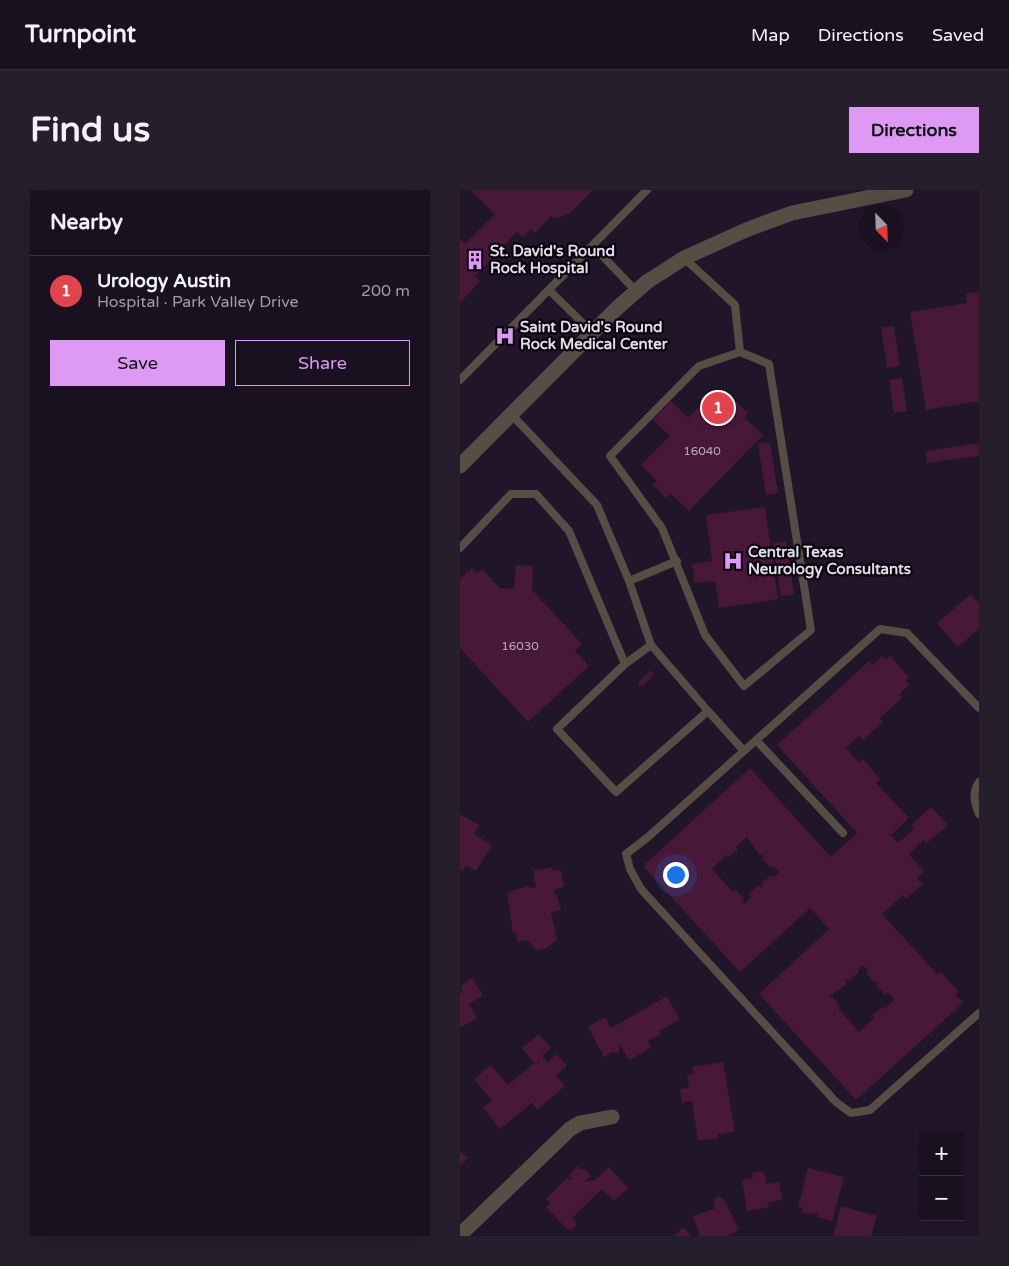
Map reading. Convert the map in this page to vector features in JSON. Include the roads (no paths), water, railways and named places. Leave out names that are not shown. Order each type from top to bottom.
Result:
[{"type":"street","points":[[460,466],[636,292],[648,281],[684,258],[746,230],[792,213],[906,190]]},
{"type":"street","points":[[460,1235],[570,1129],[580,1123],[612,1117]]},
{"type":"lane","points":[[460,380],[647,190]]},
{"type":"lane","points":[[593,246],[636,292]]},
{"type":"lane","points":[[684,258],[735,305],[740,352]]},
{"type":"lane","points":[[549,290],[593,333]]},
{"type":"lane","points":[[740,352],[769,364],[811,630],[744,686],[705,635],[662,528],[610,456],[699,366],[740,352]]},
{"type":"lane","points":[[512,415],[598,505],[629,581],[651,645],[744,751]]},
{"type":"lane","points":[[460,548],[511,494],[536,494],[569,530],[625,664]]},
{"type":"lane","points":[[629,581],[677,562]]},
{"type":"lane","points":[[979,708],[907,633],[880,629],[648,837],[626,854],[630,869],[641,888],[836,1102],[851,1113],[870,1110],[979,1013]]},
{"type":"lane","points":[[651,645],[625,664],[557,729],[616,792],[708,711]]},
{"type":"lane","points":[[756,740],[843,833]]},
{"type":"lane","points":[[979,782],[974,791],[974,801],[979,814]]},
{"type":"place","name":"St. David's Round Rock Hospital","points":[[475,260]]},
{"type":"place","name":"Saint David's Round Rock Medical Center","points":[[505,336]]},
{"type":"place","name":"Urology Austin","points":[[718,408]]},
{"type":"place","name":"Central Texas Neurology Consultants","points":[[733,561]]}]
